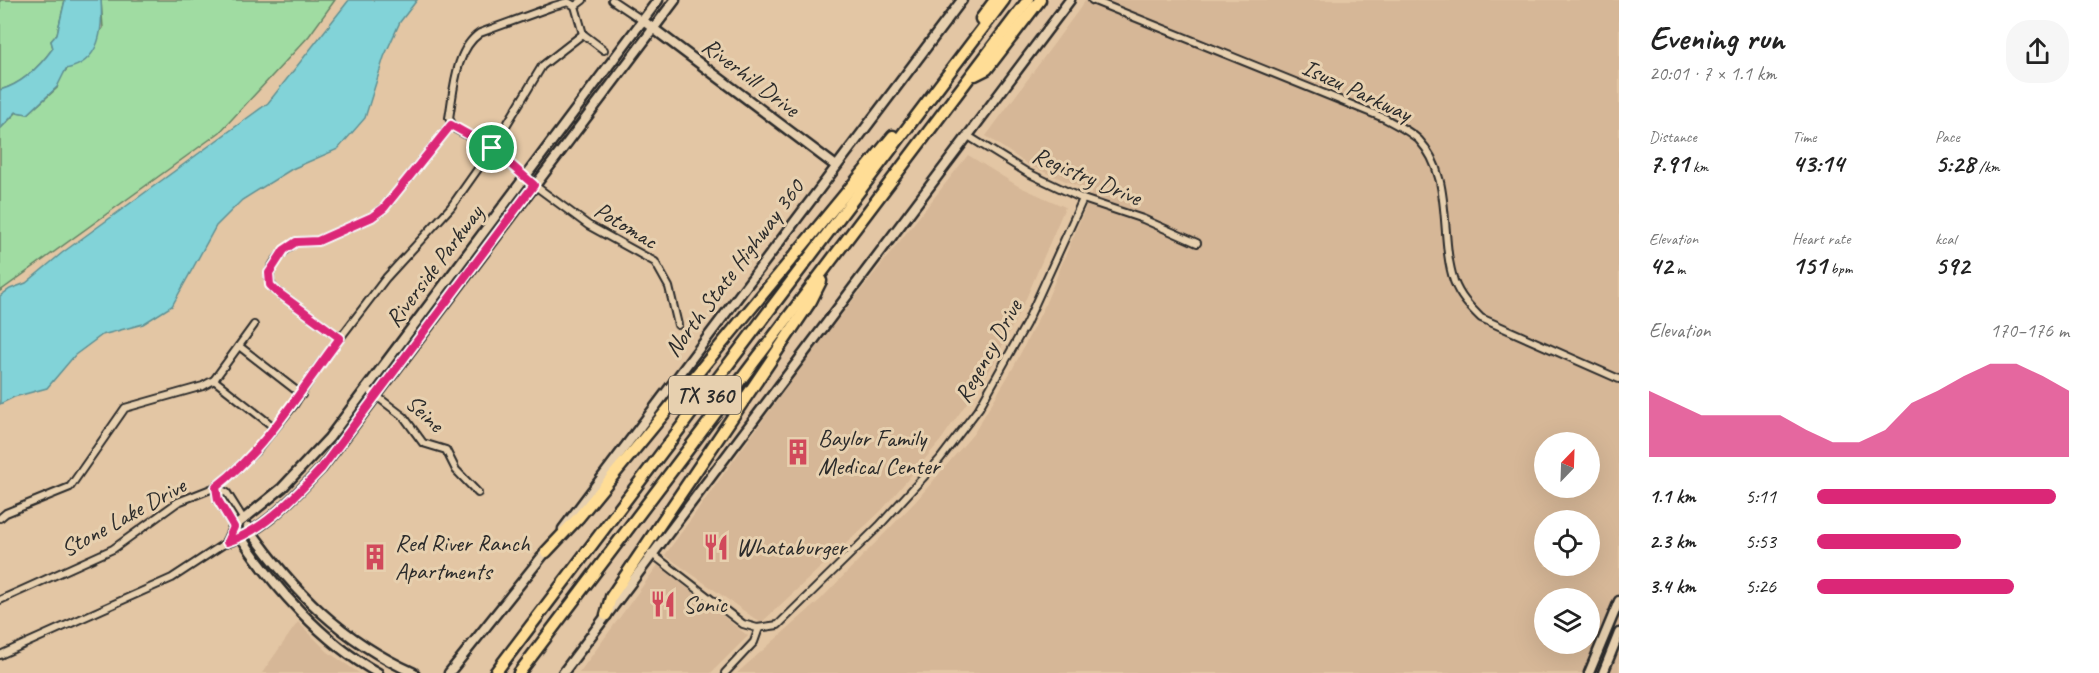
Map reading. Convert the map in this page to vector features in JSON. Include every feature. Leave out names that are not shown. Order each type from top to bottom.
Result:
[{"type":"highway","points":[[966,52],[970,34],[995,0]]},
{"type":"highway","name":"TX 360","points":[[495,673],[1004,0]]},
{"type":"highway","name":"TX 360","points":[[519,673],[1028,0]]},
{"type":"highway","points":[[972,76],[987,69],[1040,0]]},
{"type":"highway","points":[[546,552],[579,518],[902,126],[916,117]]},
{"type":"highway","points":[[606,615],[611,597],[811,301],[831,259]]},
{"type":"street","points":[[575,6],[583,0]]},
{"type":"street","points":[[612,0],[642,20]]},
{"type":"street","name":"Riverside Parkway","points":[[227,542],[234,527],[305,466],[658,0]]},
{"type":"street","name":"Riverside Parkway","points":[[0,655],[172,578],[227,542],[241,538],[285,506],[321,469],[675,0]]},
{"type":"street","name":"North State Highway 360","points":[[449,673],[546,552],[962,0]]},
{"type":"street","points":[[563,673],[651,553],[1070,0]]},
{"type":"street","name":"Isuzu Parkway","points":[[1092,0],[1384,117],[1418,139],[1429,154],[1438,174],[1449,257],[1455,283],[1464,300],[1481,318],[1619,379]]},
{"type":"street","points":[[340,338],[276,291],[270,285],[269,273],[284,250],[296,242],[318,241],[372,217],[384,208],[451,125],[449,118],[458,71],[464,48],[470,40],[480,33],[568,2],[575,6],[583,34],[604,50]]},
{"type":"street","name":"Riverhill Drive","points":[[642,20],[836,166]]},
{"type":"street","name":"Stone Lake Drive","points":[[0,600],[113,549],[178,502],[216,487],[257,450],[302,395],[318,367],[386,279],[451,207],[492,148],[542,66],[583,34]]},
{"type":"street","name":"Potomac","points":[[451,125],[492,148],[534,185],[588,225],[655,262],[669,287],[678,325]]},
{"type":"street","name":"Registry Drive","points":[[968,136],[1028,173],[1083,199],[1143,219],[1197,243]]},
{"type":"street","name":"Regency Drive","points":[[759,628],[778,625],[809,596],[879,526],[965,428],[979,408],[1026,324],[1083,199]]},
{"type":"street","points":[[0,518],[6,513],[70,487],[125,408],[203,386],[214,380],[254,325]]},
{"type":"street","points":[[238,346],[302,395]]},
{"type":"street","points":[[214,380],[275,428]]},
{"type":"street","name":"Seine","points":[[366,388],[404,417],[423,443],[446,450],[456,470],[478,493]]},
{"type":"street","points":[[216,487],[227,493],[251,530],[308,601],[330,622],[364,648],[414,673]]},
{"type":"street","points":[[216,487],[218,500],[241,538],[303,613],[324,633],[378,673]]},
{"type":"street","points":[[651,553],[743,624],[759,628],[750,647],[725,673]]},
{"type":"street","points":[[1588,673],[1619,601]]},
{"type":"street","points":[[324,633],[330,622]]},
{"type":"street","points":[[1603,673],[1619,633]]},
{"type":"shaded area","points":[[1086,0],[1619,0],[1619,673],[737,673],[820,600],[916,501],[974,433],[1013,368],[1044,307],[1092,192],[1030,166],[986,136]]},
{"type":"shaded area","points":[[968,155],[1018,186],[1065,207],[1025,301],[991,368],[941,440],[881,511],[761,623],[665,555],[816,347]]},
{"type":"shaded area","points":[[658,565],[748,636],[711,673],[579,673]]},
{"type":"shaded area","points":[[298,622],[328,652],[359,673],[262,673]]},
{"type":"green space","points":[[0,0],[65,0],[57,34],[51,41],[53,48],[30,74],[0,90]]},
{"type":"green space","points":[[101,0],[335,0],[309,36],[220,132],[0,291],[0,129],[17,112],[28,114],[57,88],[60,77],[103,28]]},
{"type":"water","points":[[65,0],[101,0],[100,33],[93,52],[78,65],[66,69],[57,87],[28,114],[16,112],[0,129],[0,90],[30,74],[53,48],[51,41],[57,34]]},
{"type":"water","points":[[349,0],[417,0],[400,22],[384,57],[365,118],[338,149],[292,169],[242,200],[216,226],[172,306],[143,324],[102,335],[75,355],[47,388],[14,397],[0,404],[0,296],[26,283],[62,253],[268,103]]},
{"type":"place","name":"Baylor Family Medical Center","points":[[798,452]]},
{"type":"place","name":"Whataburger","points":[[716,547]]},
{"type":"place","name":"Red River Ranch Apartments","points":[[375,557]]},
{"type":"place","name":"Sonic","points":[[663,604]]},
{"type":"route","points":[[451,125],[492,148],[534,185],[321,469],[285,506],[241,538],[227,542],[234,527],[218,500],[216,487],[257,450],[294,405],[340,338],[270,285],[269,273],[276,260],[284,250],[296,242],[318,241],[372,217],[384,208],[402,189],[451,125]]}]
